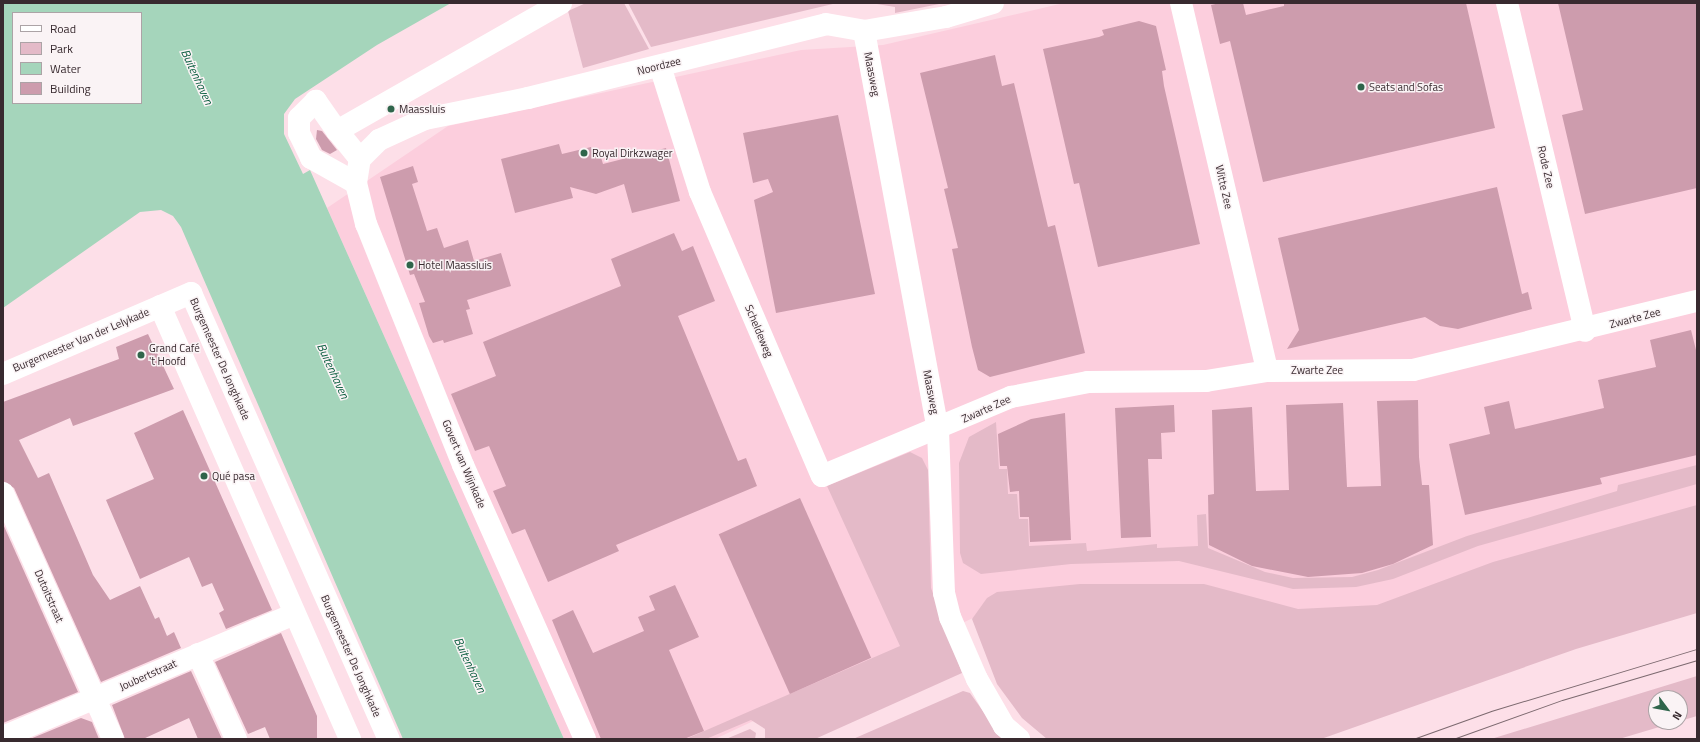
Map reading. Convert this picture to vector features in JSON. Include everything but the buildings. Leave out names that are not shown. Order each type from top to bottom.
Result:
[{"type":"street","points":[[337,131],[561,3]]},
{"type":"street","name":"Noordzee","points":[[360,160],[379,140],[425,119],[660,66],[826,24],[864,31],[946,17],[993,3]]},
{"type":"street","name":"Witte Zee","points":[[1181,3],[1267,371]]},
{"type":"street","name":"Rode Zee","points":[[1507,3],[1585,331]]},
{"type":"street","name":"Maasweg","points":[[864,31],[938,430],[944,593],[950,617],[977,679],[1004,726],[1019,739]]},
{"type":"street","name":"Scheldeweg","points":[[660,66],[700,192],[822,476],[938,430]]},
{"type":"street","points":[[316,101],[337,131],[360,160],[356,183],[311,158],[299,133],[299,118],[316,101]]},
{"type":"street","name":"Govert van Wijnkade","points":[[356,183],[366,224],[463,465],[585,739]]},
{"type":"street","name":"Burgemeester De Jonghkade","points":[[160,306],[191,293],[389,739]]},
{"type":"street","name":"Zwarte Zee","points":[[938,430],[1011,397],[1088,382],[1206,381],[1267,371],[1413,370],[1585,331],[1697,301]]},
{"type":"street","points":[[160,306],[294,614],[341,733]]},
{"type":"street","name":"Burgemeester Van der Lelykade","points":[[3,374],[160,306]]},
{"type":"street","name":"Dutoitstraat","points":[[3,493],[113,739]]},
{"type":"street","name":"Joubertstraat","points":[[3,737],[96,699],[294,614]]},
{"type":"street","points":[[198,654],[236,739]]},
{"type":"shaded area","points":[[1064,3],[1697,3],[1697,529],[1397,616],[1007,602],[715,739],[564,739],[327,208],[448,126],[801,50],[883,45]]},
{"type":"green space","points":[[586,3],[624,3],[649,49],[583,68],[568,11]]},
{"type":"green space","points":[[628,3],[837,3],[651,47]]},
{"type":"green space","points":[[871,3],[944,3],[895,13],[895,7]]},
{"type":"green space","points":[[996,422],[999,469],[1007,469],[1008,494],[1017,494],[1019,519],[1028,519],[1029,546],[1086,543],[1087,551],[1157,544],[1157,548],[1198,546],[1197,515],[1206,514],[1208,548],[1265,572],[1293,578],[1352,577],[1378,570],[1467,536],[1617,491],[1618,485],[1697,465],[1697,484],[1478,546],[1393,579],[1356,587],[1293,589],[1179,561],[1071,564],[981,574],[963,563],[960,553],[959,463],[969,437]]},
{"type":"green space","points":[[910,452],[922,458],[928,470],[931,588],[962,673],[815,739],[765,739],[765,729],[751,720],[706,739],[686,739],[900,646],[827,486]]},
{"type":"green space","points":[[1697,505],[1697,613],[1576,649],[1321,739],[1047,739],[1022,718],[997,684],[972,619],[987,598],[997,592],[1080,584],[1204,584],[1298,609],[1377,605],[1493,562]]},
{"type":"green space","points":[[1697,676],[1697,716],[1688,719],[1688,690],[1651,690]]},
{"type":"green space","points":[[963,691],[970,693],[1003,739],[853,739]]},
{"type":"green space","points":[[1648,691],[1649,730],[1619,739],[1491,739]]},
{"type":"green space","points":[[750,729],[756,733],[755,739],[726,739]]},
{"type":"water","name":"Buitenhaven","points":[[3,3],[451,3],[377,45],[295,99],[284,114],[284,134],[303,174],[310,170],[564,739],[403,739],[181,227],[173,216],[161,210],[140,212],[3,308]]},
{"type":"tram line","points":[[1413,739],[1491,711],[1697,649]]},
{"type":"tram line","points":[[1453,739],[1562,700],[1697,660]]},
{"type":"place","name":"Seats and Sofas","points":[[1361,87]]},
{"type":"place","name":"Maassluis","points":[[391,109]]},
{"type":"place","name":"Royal Dirkzwager","points":[[584,153]]},
{"type":"place","name":"Hotel Maassluis","points":[[410,265]]},
{"type":"place","name":"Grand Café 't Hoofd","points":[[141,355]]},
{"type":"place","name":"Qué pasa","points":[[204,476]]}]
